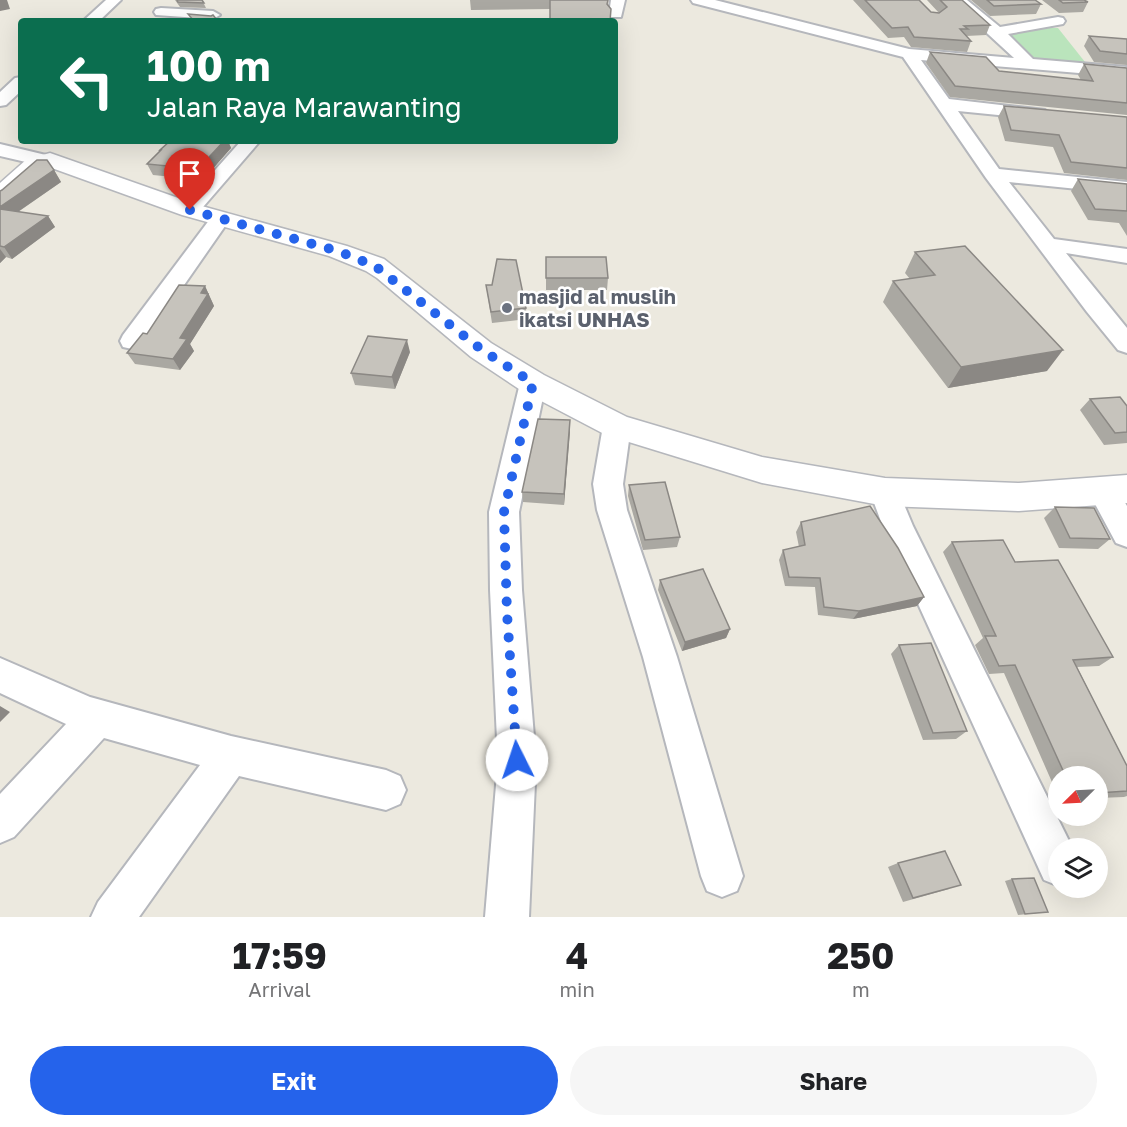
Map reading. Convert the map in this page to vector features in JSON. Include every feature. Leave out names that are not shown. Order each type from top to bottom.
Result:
[{"type":"street","points":[[93,18],[114,0]]},
{"type":"street","points":[[157,17],[173,0]]},
{"type":"street","points":[[698,0],[909,54],[1127,72]]},
{"type":"street","points":[[958,0],[997,32],[1027,62]]},
{"type":"street","points":[[997,32],[1058,21],[1043,11]]},
{"type":"street","points":[[157,17],[213,15]]},
{"type":"street","points":[[909,54],[943,104],[968,135],[993,174],[1127,344]]},
{"type":"street","points":[[0,101],[18,85]]},
{"type":"street","points":[[943,104],[1052,115]]},
{"type":"street","points":[[190,210],[248,144]]},
{"type":"street","points":[[0,150],[33,152],[190,210],[338,251],[375,266],[482,350],[533,383],[617,426],[762,470],[885,492],[1020,497],[1115,490],[1127,534]]},
{"type":"street","points":[[0,195],[35,164],[33,152]]},
{"type":"street","points":[[993,174],[1127,188]]},
{"type":"street","points":[[132,341],[220,219]]},
{"type":"street","points":[[1046,244],[1127,255]]},
{"type":"street","points":[[507,917],[517,760],[507,613],[504,512],[533,383]]},
{"type":"street","points":[[617,426],[608,484],[612,510],[660,657],[722,876]]},
{"type":"street","points":[[885,492],[898,526],[1048,842]]},
{"type":"street","points":[[0,675],[98,718],[231,755],[386,790]]},
{"type":"street","points":[[0,823],[98,718]]},
{"type":"street","points":[[113,917],[231,755]]},
{"type":"green space","points":[[1025,28],[1058,28],[1085,62],[1032,58],[1010,34]]},
{"type":"building","points":[[177,0],[202,0],[204,3],[178,2]]},
{"type":"building","points":[[550,0],[608,0],[607,4],[611,9],[610,18],[550,18]]},
{"type":"building","points":[[865,0],[919,0],[931,12],[939,13],[947,7],[940,0],[962,0],[990,25],[964,26],[968,29],[960,29],[971,41],[914,37],[908,27],[892,28]]},
{"type":"building","points":[[987,0],[1035,0],[1041,4],[994,6]]},
{"type":"building","points":[[1059,0],[1084,0],[1088,2],[1063,3]]},
{"type":"building","points":[[188,14],[213,15],[215,18],[191,18]]},
{"type":"building","points":[[1089,36],[1127,39],[1127,54],[1100,51]]},
{"type":"building","points":[[930,52],[986,57],[999,71],[1093,81],[1084,64],[1127,68],[1127,103],[955,86]]},
{"type":"building","points":[[1004,106],[1127,117],[1127,168],[1071,162],[1059,135],[1011,130]]},
{"type":"building","points":[[167,144],[221,144],[198,169],[147,164]]},
{"type":"building","points":[[37,160],[47,160],[54,170],[0,207],[0,191]]},
{"type":"building","points":[[1078,179],[1127,184],[1127,211],[1095,209]]},
{"type":"building","points":[[0,209],[48,216],[4,247],[0,246]]},
{"type":"building","points":[[965,246],[1063,350],[961,367],[893,281],[935,275],[915,252]]},
{"type":"building","points":[[546,257],[606,257],[608,278],[546,278]]},
{"type":"building","points":[[497,259],[516,260],[526,308],[491,312],[486,285],[492,285]]},
{"type":"building","points":[[179,285],[205,286],[201,293],[208,294],[180,338],[187,339],[173,359],[127,353],[143,333],[147,334]]},
{"type":"building","points":[[368,336],[407,340],[392,377],[351,373]]},
{"type":"building","points":[[1120,397],[1127,406],[1127,432],[1115,433],[1090,399]]},
{"type":"building","points":[[538,419],[570,420],[564,494],[522,492]]},
{"type":"building","points":[[665,482],[680,537],[645,540],[629,485]]},
{"type":"building","points":[[870,506],[898,548],[924,597],[859,611],[824,607],[820,578],[789,577],[783,550],[805,545],[801,522]]},
{"type":"building","points":[[1055,507],[1094,508],[1110,539],[1070,538]]},
{"type":"building","points":[[1003,540],[1015,562],[1058,560],[1113,657],[1073,660],[1127,766],[1127,791],[1108,792],[1108,766],[1061,766],[1015,665],[999,666],[985,636],[996,636],[952,542]]},
{"type":"building","points":[[703,569],[730,629],[685,642],[660,580]]},
{"type":"building","points":[[931,643],[967,731],[933,733],[899,645]]},
{"type":"building","points":[[945,851],[961,885],[913,898],[898,863]]},
{"type":"building","points":[[1034,878],[1048,912],[1025,914],[1012,879]]},
{"type":"place","name":"masjid al muslih ikatsi UNHAS","points":[[507,308]]},
{"type":"route","points":[[190,210],[338,251],[375,266],[386,272],[482,350],[533,383],[504,512],[507,613],[517,760]]}]
